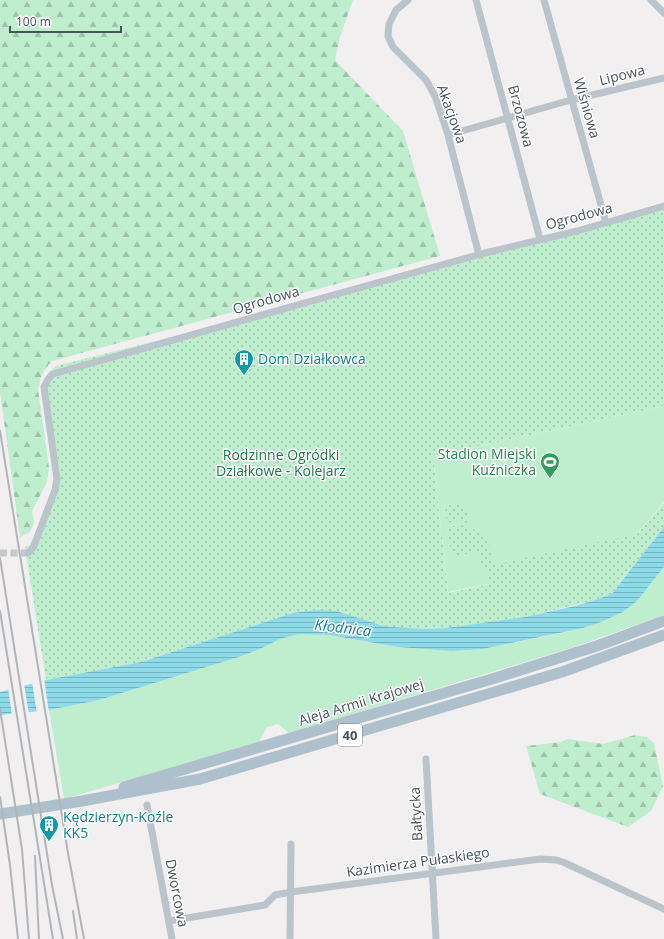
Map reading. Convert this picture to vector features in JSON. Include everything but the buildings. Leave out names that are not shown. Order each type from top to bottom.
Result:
[{"type":"main road","name":"Aleja Armii Krajowej","points":[[64,804],[492,679],[597,646],[664,621]]},
{"type":"main road","name":"Aleja Armii Krajowej","points":[[0,814],[200,779],[562,672],[664,635]]},
{"type":"street","name":"Akacjowa","points":[[408,0],[396,10],[389,24],[388,36],[393,47],[426,80],[435,96],[448,135],[479,255]]},
{"type":"street","name":"Brzozowa","points":[[476,0],[540,239]]},
{"type":"street","name":"Wiśniowa","points":[[544,0],[606,223]]},
{"type":"street","points":[[650,0],[664,13]]},
{"type":"street","name":"Lipowa","points":[[448,135],[572,100],[664,78]]},
{"type":"street","name":"Ogrodowa","points":[[30,550],[55,490],[57,479],[44,387],[48,378],[53,374],[300,304],[479,255],[606,223],[664,206]]},
{"type":"street","name":"Bałtycka","points":[[426,759],[436,939]]},
{"type":"street","name":"Dworcowa","points":[[148,805],[170,921],[172,939]]},
{"type":"street","points":[[290,844],[290,939]]},
{"type":"street","name":"Kazimierza Pułaskiego","points":[[170,921],[265,905],[275,895],[291,892],[532,859],[556,860],[664,909]]},
{"type":"green space","points":[[0,0],[353,0],[340,37],[335,60],[403,131],[440,256],[52,361],[42,374],[38,390],[49,468],[47,482],[32,511],[34,523],[30,532],[20,537],[0,392]]},
{"type":"green space","name":"Rodzinne Ogródki Działkowe - Kolejarz","points":[[664,205],[664,406],[433,456],[448,593],[489,584],[486,568],[481,569],[479,552],[451,556],[447,527],[460,525],[476,530],[489,544],[491,555],[496,564],[637,534],[664,503],[664,527],[612,594],[596,600],[525,617],[446,628],[426,629],[392,627],[316,610],[293,613],[141,662],[46,680],[25,547],[32,544],[60,472],[44,380],[48,373],[56,366],[192,332]]},
{"type":"green space","name":"Stadion Miejski Kuźniczka","points":[[664,406],[664,502],[617,557],[448,592],[433,456]]},
{"type":"green space","points":[[463,504],[471,524],[460,521],[447,523],[445,506]]},
{"type":"green space","points":[[664,567],[664,615],[571,648],[289,733],[278,724],[267,727],[259,742],[64,799],[49,710],[99,700],[239,657],[280,639],[299,634],[329,635],[398,647],[451,651],[483,649],[583,628],[623,612],[637,601]]},
{"type":"green space","points":[[635,735],[647,737],[654,743],[663,786],[651,811],[628,827],[540,794],[526,746],[561,742],[567,739],[603,744]]},
{"type":"water","name":"Kłodnica","points":[[664,527],[664,567],[637,601],[623,612],[583,628],[483,649],[451,651],[398,647],[329,635],[299,634],[280,639],[239,657],[99,700],[49,710],[0,715],[0,692],[46,680],[141,662],[293,613],[316,610],[336,611],[381,625],[426,629],[446,628],[525,617],[575,606],[612,594]]},
{"type":"pier","points":[[44,679],[49,712],[37,714],[32,682]]},
{"type":"pier","points":[[24,684],[29,714],[12,716],[8,688]]},
{"type":"tunnel","points":[[0,553],[28,553]]},
{"type":"railway","points":[[0,431],[68,853],[84,939]]},
{"type":"railway","points":[[0,558],[52,885],[63,939]]},
{"type":"railway","points":[[0,611],[53,939]]},
{"type":"railway","points":[[0,709],[22,849],[29,939]]},
{"type":"railway","points":[[0,797],[10,865],[18,939]]},
{"type":"railway","points":[[35,856],[39,939]]},
{"type":"railway","points":[[73,911],[77,939]]},
{"type":"place","name":"Dom Działkowca","points":[[244,376]]},
{"type":"place","name":"Stadion Miejski Kuźniczka","points":[[550,479]]},
{"type":"place","name":"Kędzierzyn-Koźle KK5","points":[[49,842]]}]
